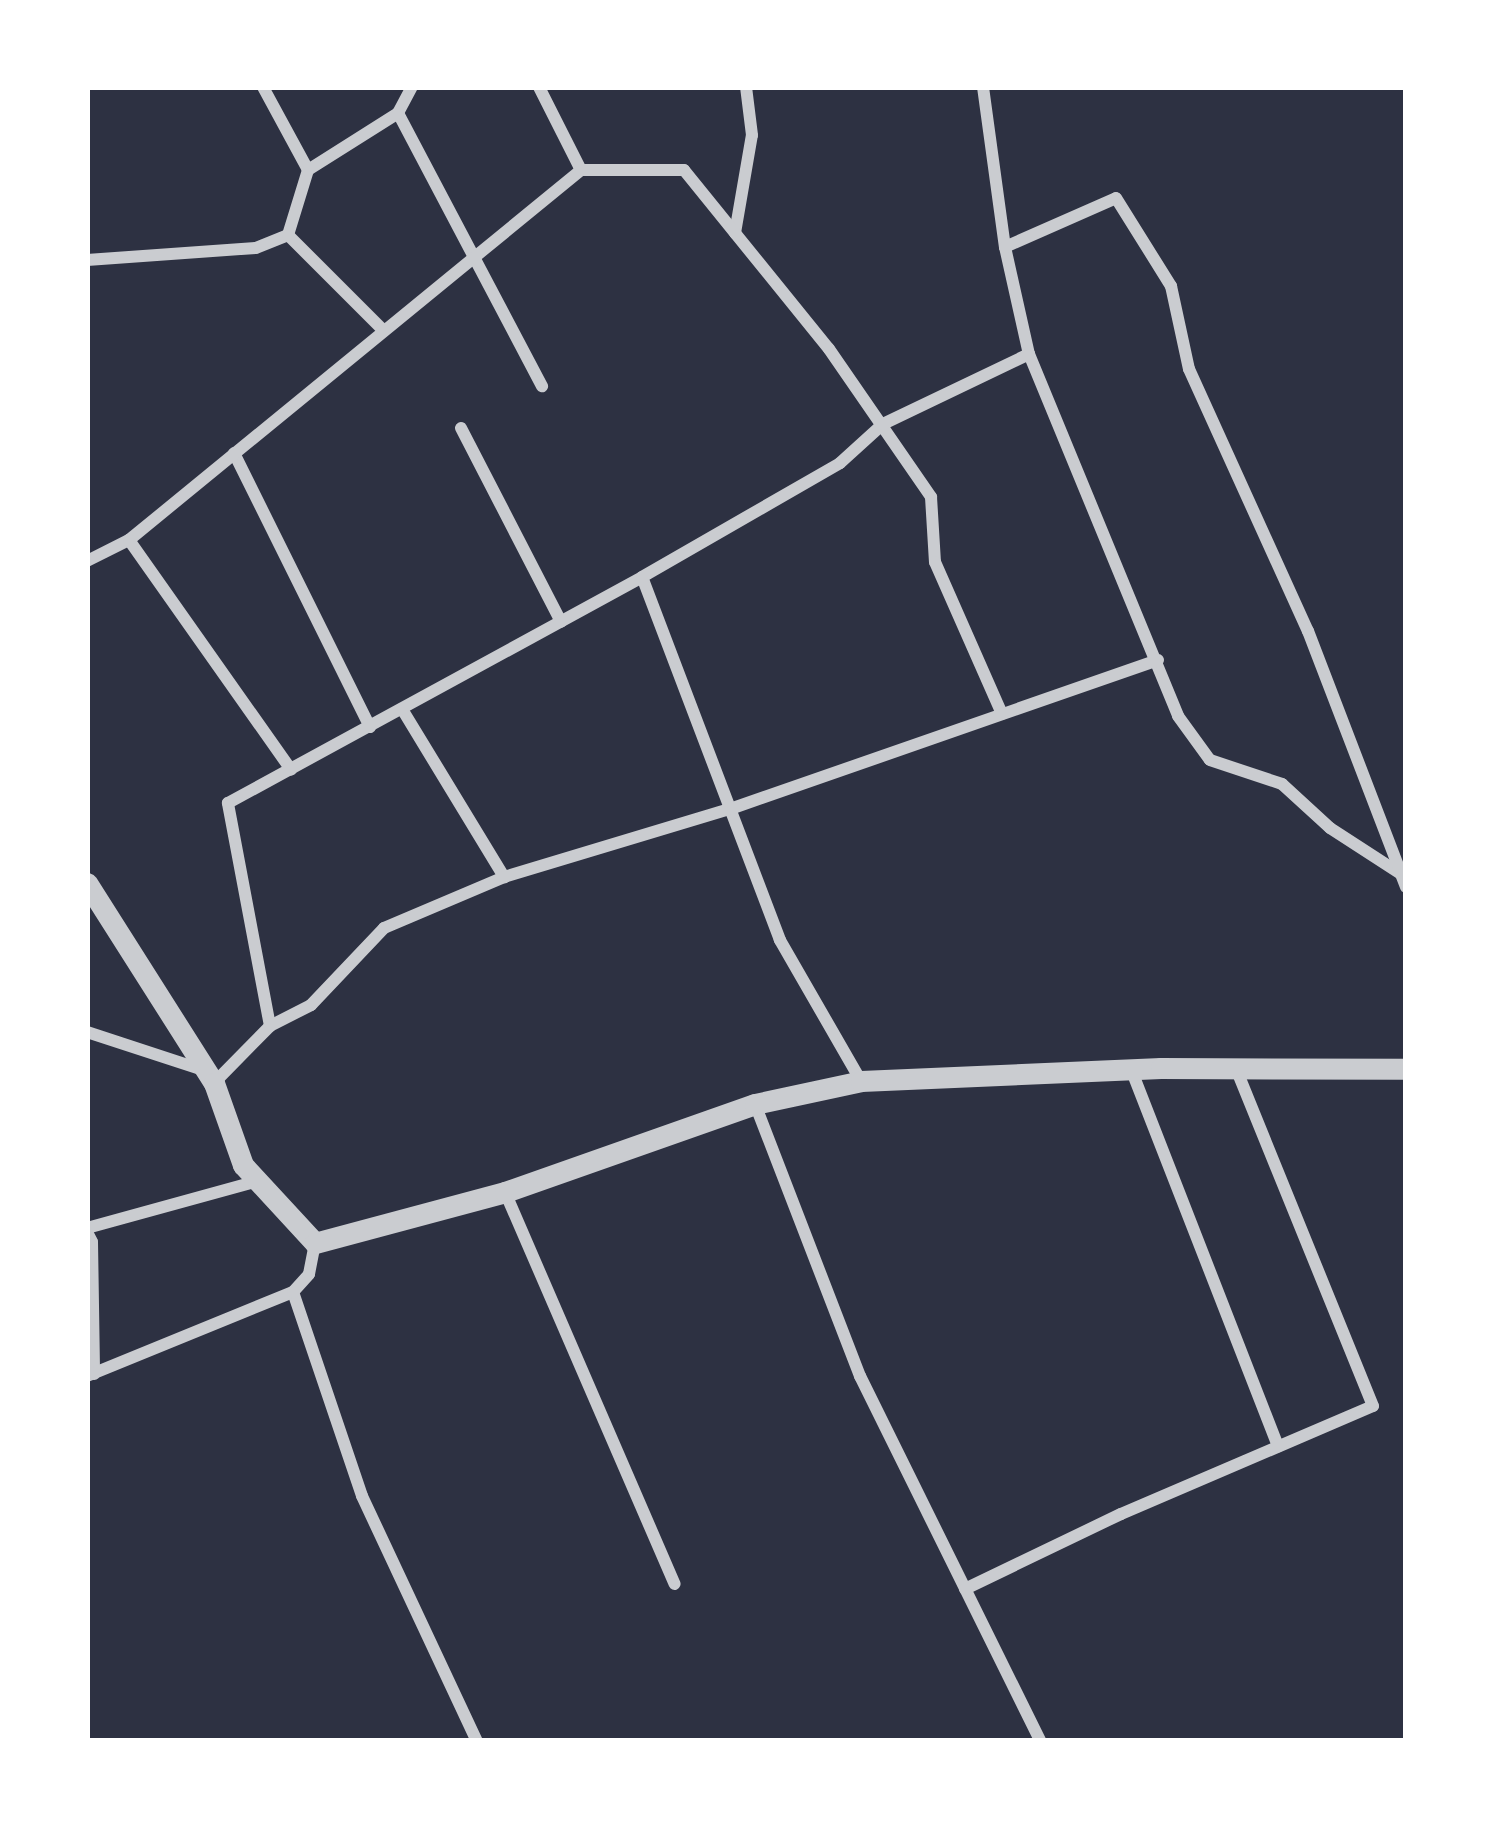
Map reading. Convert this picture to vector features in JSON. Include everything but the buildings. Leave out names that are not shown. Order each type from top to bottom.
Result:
[{"type":"street","points":[[262,87],[308,170]]},
{"type":"street","points":[[289,235],[308,170],[398,113],[412,87]]},
{"type":"street","points":[[539,87],[581,170]]},
{"type":"street","points":[[735,233],[752,135],[746,87]]},
{"type":"street","points":[[982,87],[1005,247],[1029,355],[1178,716],[1210,760],[1282,784],[1330,828],[1404,880]]},
{"type":"street","points":[[398,113],[542,386]]},
{"type":"street","points":[[87,561],[129,540],[581,170],[684,170],[883,424],[931,496],[935,562],[1002,714]]},
{"type":"street","points":[[1005,247],[1116,198],[1171,286],[1189,369],[1308,631],[1404,880]]},
{"type":"street","points":[[87,260],[256,248],[289,235]]},
{"type":"street","points":[[289,235],[383,330]]},
{"type":"street","points":[[270,1026],[228,803],[840,463],[883,424],[1029,355]]},
{"type":"street","points":[[461,428],[560,622]]},
{"type":"street","points":[[234,453],[370,727]]},
{"type":"street","points":[[129,540],[291,770]]},
{"type":"street","points":[[642,577],[734,808],[780,940],[861,1081]]},
{"type":"street","points":[[210,1077],[270,1026],[311,1005],[384,928],[504,878],[734,808],[1158,660]]},
{"type":"street","points":[[402,709],[504,878]]},
{"type":"street","points":[[87,883],[210,1077],[243,1165],[315,1243]]},
{"type":"street","points":[[87,1033],[210,1077]]},
{"type":"street","points":[[1131,1069],[1278,1446]]},
{"type":"street","points":[[315,1243],[506,1192],[755,1104],[861,1081],[1131,1069],[1406,1069]]},
{"type":"street","points":[[965,1589],[1373,1406],[1237,1071]]},
{"type":"street","points":[[755,1104],[860,1376],[1040,1741]]},
{"type":"street","points":[[259,1180],[87,1230],[92,1242],[91,1375],[293,1292],[309,1274],[315,1243]]},
{"type":"street","points":[[506,1192],[675,1584]]},
{"type":"street","points":[[293,1292],[362,1496],[477,1741]]}]
